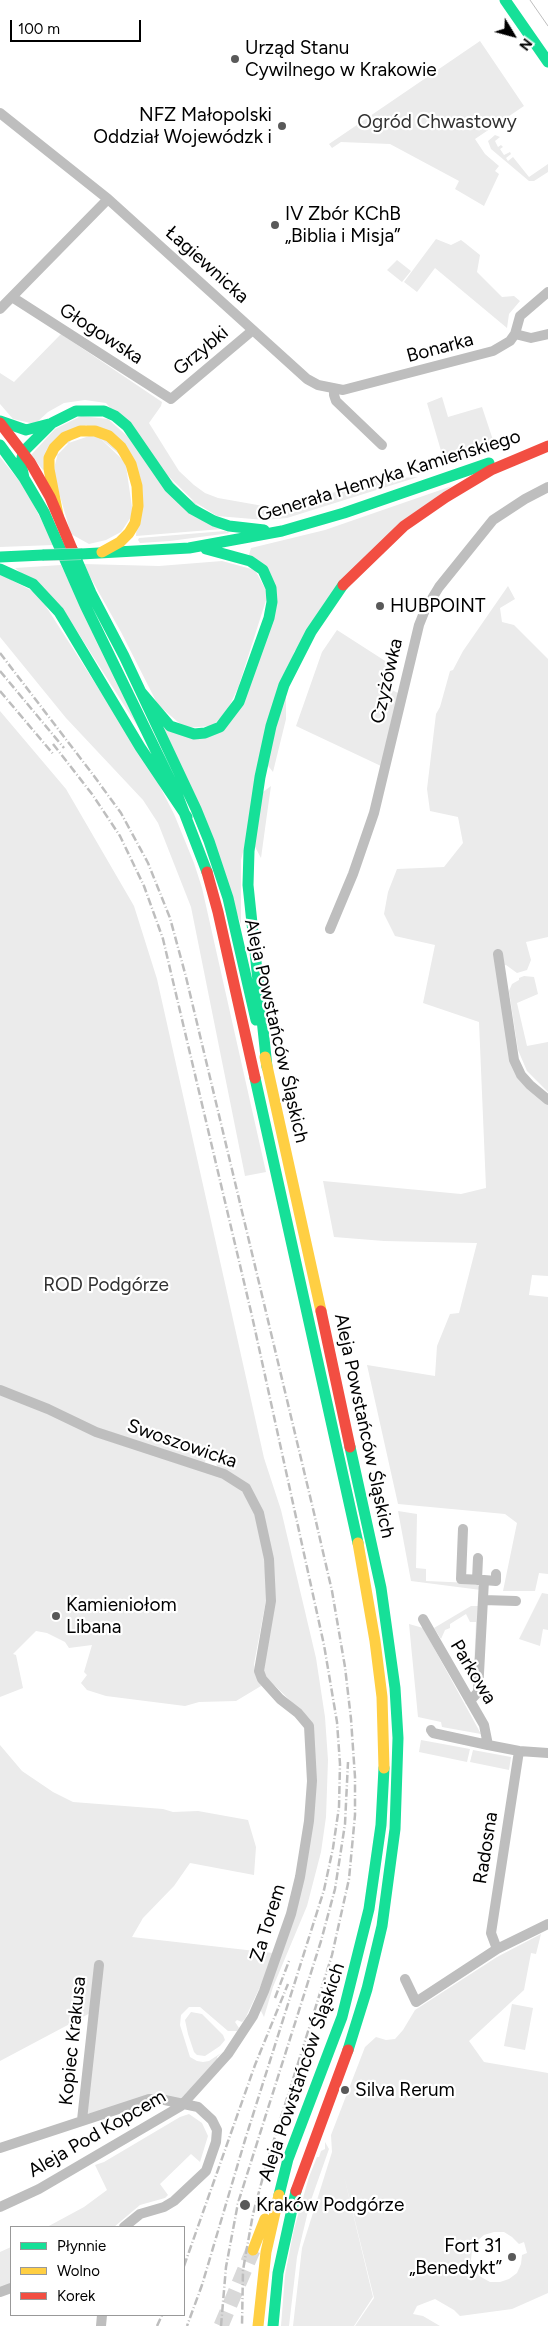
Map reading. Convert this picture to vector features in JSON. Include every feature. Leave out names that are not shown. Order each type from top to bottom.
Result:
[{"type":"main road","points":[[505,0],[548,62]]},
{"type":"main road","points":[[519,0],[548,43]]},
{"type":"main road","points":[[24,478],[21,464],[23,452],[52,424],[67,414],[85,410],[104,411],[115,416],[127,426],[169,487],[192,509],[214,521],[229,526],[282,531]]},
{"type":"main road","points":[[0,422],[26,430],[52,424]]},
{"type":"main road","points":[[0,422],[23,452],[42,482],[78,556]]},
{"type":"main road","points":[[58,515],[49,469],[49,458],[54,448],[66,437],[80,431],[95,431],[109,436],[121,446],[131,464],[138,494],[134,527],[124,539],[109,549],[78,556]]},
{"type":"main road","points":[[0,445],[24,478],[44,512],[78,556]]},
{"type":"main road","points":[[267,1067],[248,885],[249,852],[260,777],[271,726],[284,685],[329,604],[348,578],[372,554],[404,526],[446,496],[491,470],[548,445]]},
{"type":"main road","name":"Generała Henryka Kamieńskiego","points":[[0,557],[78,556],[189,548],[282,531],[344,513],[473,468],[548,445]]},
{"type":"main road","points":[[140,692],[164,720],[175,728],[194,734],[205,734],[215,730],[228,720],[239,702],[271,613],[272,592],[270,583],[263,570],[250,561],[237,556],[189,548]]},
{"type":"main road","name":"Aleja Powstańców Śląskich","points":[[78,556],[140,692],[186,786],[216,860],[236,928],[381,1588],[395,1688],[398,1738],[395,1829],[382,1926],[367,1989],[351,2041],[292,2204],[278,2273],[273,2326]]},
{"type":"main road","name":"Aleja Powstańców Śląskich","points":[[78,556],[187,817],[204,863],[216,905],[362,1563],[372,1618],[382,1697],[384,1741],[383,1798],[378,1853],[364,1935],[342,2017],[288,2159],[266,2252],[258,2326]]},
{"type":"main road","points":[[0,569],[32,584],[55,608],[140,747],[187,817]]},
{"type":"main road","points":[[253,2250],[288,2159]]},
{"type":"street","name":"Łagiewnicka","points":[[0,113],[108,199],[312,383],[334,389]]},
{"type":"street","points":[[0,310],[108,199]]},
{"type":"street","points":[[548,292],[520,316],[515,334],[531,338],[548,334]]},
{"type":"street","name":"Głogowska","points":[[12,297],[171,399]]},
{"type":"street","name":"Grzybki","points":[[171,399],[253,330]]},
{"type":"street","name":"Bonarka","points":[[334,389],[343,390],[379,382],[493,352],[504,346],[515,334]]},
{"type":"street","points":[[334,389],[336,401],[382,445]]},
{"type":"street","name":"Czyżówka","points":[[330,930],[353,874],[374,813],[419,625],[425,610],[439,587],[493,520],[525,499],[548,487]]},
{"type":"street","points":[[498,954],[514,1060],[521,1075],[548,1100]]},
{"type":"street","name":"Swoszowicka","points":[[0,1390],[48,1409],[104,1436],[224,1474],[246,1488],[259,1513],[269,1559],[271,1601],[259,1671],[262,1679],[280,1699],[298,1713],[309,1726]]},
{"type":"street","points":[[463,1529],[461,1578],[496,1581],[496,1574]]},
{"type":"street","points":[[470,1701],[478,1692],[483,1600],[478,1558]]},
{"type":"street","points":[[483,1600],[516,1601]]},
{"type":"street","name":"Parkowa","points":[[423,1619],[484,1725],[488,1745]]},
{"type":"street","name":"Za Torem","points":[[185,2103],[200,2083],[228,2054],[252,2016],[264,1991],[291,1914],[300,1877],[309,1821],[312,1781],[309,1726]]},
{"type":"street","points":[[431,1730],[433,1733],[488,1745],[519,1751],[548,1753]]},
{"type":"street","name":"Radosna","points":[[497,1949],[491,1932],[519,1751]]},
{"type":"street","points":[[405,1979],[416,2002],[497,1949],[548,1924]]},
{"type":"street","name":"Kopiec Krakusa","points":[[82,2120],[99,1965]]},
{"type":"street","points":[[0,2148],[148,2099],[185,2103],[198,2107],[212,2120],[216,2128],[216,2142],[207,2168],[201,2177],[174,2201],[140,2214],[125,2226]]},
{"type":"street","name":"Aleja Pod Kopcem","points":[[0,2207],[39,2189],[185,2103]]},
{"type":"green space","name":"Ogród Chwastowy","points":[[480,41],[524,106],[475,139],[485,154],[499,166],[495,171],[499,174],[484,206],[455,189],[459,181],[390,144],[341,142],[332,148],[329,144]]},
{"type":"green space","points":[[495,135],[500,137],[495,141],[498,147],[501,145],[503,147],[500,149],[504,155],[510,152],[511,154],[506,158],[508,161],[513,157],[529,177],[548,164],[548,172],[534,181],[529,181],[491,149],[488,141]]},
{"type":"green space","points":[[436,239],[451,245],[461,240],[480,255],[477,272],[502,297],[514,296],[520,301],[509,314],[507,328],[435,268],[417,292],[404,282]]},
{"type":"green space","points":[[397,260],[411,271],[402,282],[387,270]]},
{"type":"green space","points":[[61,334],[162,402],[149,423],[179,471],[205,493],[218,498],[269,507],[290,505],[381,479],[418,477],[287,518],[265,520],[217,516],[185,496],[106,403],[85,400],[64,403],[48,412],[35,424],[13,419],[0,404],[0,373],[14,382]]},
{"type":"green space","points":[[442,397],[448,417],[482,407],[494,443],[444,461],[427,403]]},
{"type":"green space","points":[[81,416],[108,419],[222,529],[136,536],[140,476],[86,425],[43,470],[31,455],[55,429]]},
{"type":"green space","points":[[95,434],[125,459],[133,514],[121,532],[106,540],[89,544],[71,534],[53,472],[60,446]]},
{"type":"green space","points":[[0,457],[25,488],[54,545],[0,547]]},
{"type":"green space","points":[[452,486],[396,527],[294,652],[241,860],[241,924],[163,727],[216,734],[276,608],[249,555],[251,548],[325,530]]},
{"type":"green space","points":[[225,531],[230,533],[170,541],[140,543],[138,540],[139,538]]},
{"type":"green space","points":[[222,561],[255,570],[268,594],[232,707],[212,726],[185,728],[158,705],[121,632],[83,564],[159,566]]},
{"type":"green space","points":[[61,565],[145,738],[61,606],[15,568]]},
{"type":"green space","points":[[0,574],[38,594],[154,775],[174,814],[202,888],[266,1172],[245,1176],[191,907],[158,823],[143,800],[66,718],[0,637]]},
{"type":"green space","points":[[508,586],[515,599],[500,608],[502,622],[514,625],[548,659],[548,937],[526,942],[531,960],[527,970],[517,973],[506,965],[496,967],[510,1060],[548,1105],[548,1276],[532,1275],[529,1295],[548,1297],[548,1574],[539,1573],[535,1591],[503,1591],[517,1523],[505,1514],[398,1504],[367,1365],[435,1376],[437,1346],[450,1314],[459,1313],[477,1243],[384,1241],[334,1237],[323,1181],[461,1194],[486,1188],[479,1022],[423,1003],[435,945],[395,936],[384,914],[388,892],[397,869],[444,867],[463,843],[458,817],[430,811],[427,789],[436,714],[440,707],[450,671],[453,670],[463,651]]},
{"type":"green space","points":[[337,630],[393,666],[388,688],[398,693],[381,766],[296,726],[322,652]]},
{"type":"green space","points":[[286,695],[286,719],[273,772],[265,762]]},
{"type":"green space","name":"ROD Podgórze","points":[[0,711],[66,789],[134,906],[157,979],[264,1458],[281,1510],[316,1658],[325,1717],[328,1760],[326,1817],[321,1852],[307,1906],[273,1987],[264,2017],[260,2009],[265,1999],[313,1807],[306,1716],[263,1674],[271,1624],[258,1502],[217,1467],[214,1452],[208,1452],[205,1462],[197,1462],[109,1435],[0,1388]]},
{"type":"green space","points":[[271,786],[261,858],[253,843],[263,792]]},
{"type":"green space","points":[[524,976],[534,977],[538,994],[517,1003],[527,1046],[548,1042],[548,1092],[527,1071],[518,1050],[509,991],[512,984]]},
{"type":"green space","name":"Kamieniołom Libana","points":[[0,1392],[229,1480],[248,1497],[262,1534],[268,1590],[254,1664],[261,1686],[236,1701],[199,1702],[185,1706],[106,1696],[87,1690],[81,1683],[87,1675],[84,1672],[92,1645],[69,1648],[65,1642],[47,1633],[36,1631],[13,1654],[16,1655],[23,1688],[0,1697]]},
{"type":"green space","points":[[398,1511],[417,1514],[416,1568],[426,1569],[426,1581],[473,1583],[478,1585],[481,1590],[411,1581]]},
{"type":"green space","points":[[542,1593],[548,1594],[548,1630],[543,1629],[540,1646],[519,1639]]},
{"type":"green space","points":[[471,1606],[478,1606],[475,1690],[473,1690],[476,1622],[470,1622],[466,1614],[450,1624],[450,1628],[445,1630],[441,1639],[434,1628]]},
{"type":"green space","points":[[409,1624],[423,1628],[481,1734],[442,1727],[441,1722],[418,1717]]},
{"type":"green space","points":[[421,1740],[470,1749],[467,1762],[419,1752]]},
{"type":"green space","points":[[0,1745],[22,1771],[53,1792],[73,1802],[163,1809],[173,1812],[198,1811],[248,1820],[256,1847],[254,1875],[190,1863],[174,1886],[143,1918],[132,1937],[273,1953],[265,1976],[245,2019],[242,2022],[237,2020],[235,2022],[239,2028],[237,2031],[228,2031],[200,2007],[189,2007],[181,2015],[180,2025],[190,2057],[203,2062],[209,2061],[221,2053],[217,2057],[218,2060],[182,2098],[87,2114],[96,2010],[0,2061]]},
{"type":"green space","points":[[473,1750],[511,1757],[509,1770],[470,1762]]},
{"type":"green space","points":[[541,1934],[536,1954],[531,1953],[524,1990],[469,2041],[484,2062],[548,2073],[548,2293],[512,2309],[460,2316],[454,2310],[435,2299],[417,2306],[413,2314],[423,2316],[440,2326],[355,2326],[374,2298],[343,2172],[373,2297],[354,2326],[293,2326],[302,2248],[332,2152],[331,2135],[365,2047],[376,2037],[386,2040],[395,2039],[415,2010],[497,1957]],"holes":[[[504,2232],[519,2244],[524,2242],[527,2253],[522,2255],[517,2273],[509,2279],[500,2282],[490,2282],[481,2277],[475,2270],[471,2260],[472,2250],[477,2241],[484,2235]]]},
{"type":"green space","points":[[512,2004],[533,2008],[525,2050],[504,2046]]},
{"type":"green space","points":[[191,2012],[202,2014],[223,2035],[225,2040],[220,2046],[205,2056],[197,2055],[194,2052],[188,2034],[185,2020]]},
{"type":"green space","points":[[189,2114],[202,2123],[208,2136],[200,2162],[191,2154],[160,2184],[168,2195],[165,2198],[140,2205],[115,2226],[49,2226],[84,2207],[107,2190],[95,2165],[104,2162],[180,2117]]},
{"type":"green space","points":[[325,2142],[329,2149],[310,2203],[297,2257],[289,2326],[281,2326],[285,2275],[294,2229],[309,2177],[317,2157],[325,2149]]},
{"type":"green space","points":[[10,2247],[10,2285],[0,2289],[0,2252]]},
{"type":"tunnel","points":[[221,2326],[253,2250]]},
{"type":"tram line","points":[[530,0],[548,26]]},
{"type":"railway","points":[[0,653],[121,813],[148,863],[170,918],[186,977],[314,1513],[332,1591],[345,1667],[355,1777],[355,1815],[349,1879],[332,1955],[267,2162],[253,2214],[243,2270],[242,2326]]},
{"type":"railway","points":[[0,671],[64,748]]},
{"type":"railway","points":[[0,691],[54,755]]},
{"type":"railway","points":[[53,744],[92,794],[120,836],[144,886],[163,939],[252,1316],[324,1645],[337,1722],[340,1764],[339,1807],[324,1890],[245,2140],[202,2285],[187,2326]]},
{"type":"railway","points":[[221,2326],[226,2267],[238,2203],[321,1941],[335,1889],[345,1824],[348,1762]]},
{"type":"railway","points":[[275,1998],[289,1961]]},
{"type":"railway","points":[[185,2263],[255,2065],[288,1984]]},
{"type":"railway","points":[[157,2326],[162,2316]]},
{"type":"traffic: fast","points":[[505,0],[548,62]]},
{"type":"traffic: fast","points":[[24,478],[21,464],[23,452],[52,423],[76,411],[104,411],[115,416],[127,426],[169,487],[192,509],[214,521],[229,526],[264,530]]},
{"type":"traffic: fast","points":[[0,421],[26,430],[49,424]]},
{"type":"traffic: fast","points":[[0,445],[24,478],[44,512],[85,605],[177,794],[207,872]]},
{"type":"traffic: fast","points":[[81,554],[189,548],[282,531],[344,513],[489,463]]},
{"type":"traffic: fast","points":[[72,549],[91,593],[124,656],[196,809],[209,841],[228,898],[256,1020]]},
{"type":"traffic: fast","points":[[141,692],[170,726],[194,734],[205,733],[220,727],[239,702],[269,618],[272,602],[271,588],[263,570],[250,561],[206,549]]},
{"type":"traffic: fast","points":[[44,555],[81,554]]},
{"type":"traffic: fast","points":[[0,557],[44,555]]},
{"type":"traffic: fast","points":[[0,569],[33,584],[59,612],[140,747],[187,817]]},
{"type":"traffic: fast","points":[[267,1067],[248,885],[249,851],[260,777],[271,726],[284,685],[311,632],[343,585]]},
{"type":"traffic: fast","points":[[255,1078],[358,1543]]},
{"type":"traffic: fast","points":[[348,2050],[367,1989],[382,1926],[395,1829],[398,1738],[395,1688],[381,1588],[350,1447]]},
{"type":"traffic: fast","points":[[279,2195],[288,2159],[342,2017],[369,1909],[381,1825],[384,1768]]},
{"type":"traffic: fast","points":[[273,2326],[278,2273],[296,2191]]},
{"type":"traffic: slow","points":[[58,515],[49,469],[49,458],[54,448],[65,437],[80,431],[95,431],[109,436],[121,447],[131,464],[137,486],[138,506],[135,523],[129,533],[120,542],[102,552]]},
{"type":"traffic: slow","points":[[265,1057],[321,1311]]},
{"type":"traffic: slow","points":[[358,1543],[375,1641],[382,1697],[384,1768]]},
{"type":"traffic: slow","points":[[258,2326],[266,2252],[279,2195]]},
{"type":"traffic: slow","points":[[253,2250],[265,2219]]},
{"type":"traffic: jam","points":[[0,423],[30,462],[50,497],[72,549]]},
{"type":"traffic: jam","points":[[343,585],[404,526],[446,497],[491,470],[548,446]]},
{"type":"traffic: jam","points":[[207,872],[218,912],[255,1078]]},
{"type":"traffic: jam","points":[[321,1311],[350,1447]]},
{"type":"traffic: jam","points":[[296,2191],[348,2050]]},
{"type":"place","name":"Urząd Stanu Cywilnego w Krakowie","points":[[235,59]]},
{"type":"place","name":"NFZ Małopolski Oddział Wojewódzk i","points":[[282,126]]},
{"type":"place","name":"IV Zbór KChB „Biblia i Misja”","points":[[275,225]]},
{"type":"place","name":"HUBPOINT","points":[[380,606]]},
{"type":"place","name":"Kamieniołom Libana","points":[[56,1616]]},
{"type":"place","name":"Silva Rerum","points":[[345,2090]]},
{"type":"place","name":"Kraków Podgórze","points":[[245,2205]]},
{"type":"place","name":"Fort 31 „Benedykt”","points":[[512,2257]]}]
